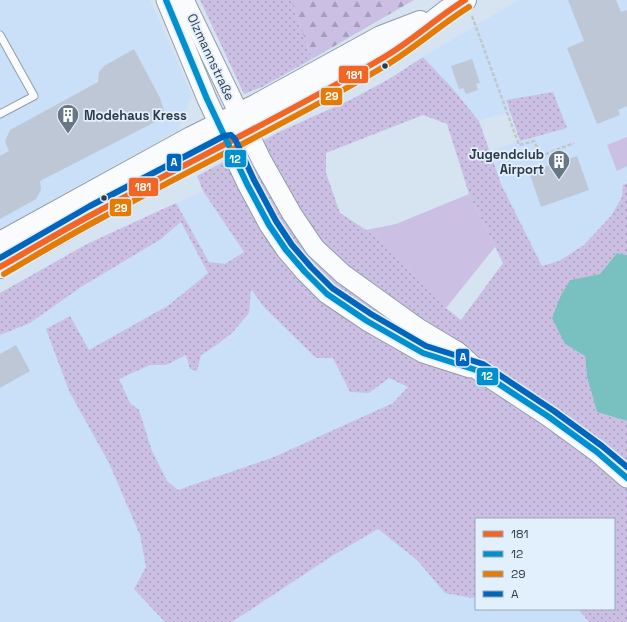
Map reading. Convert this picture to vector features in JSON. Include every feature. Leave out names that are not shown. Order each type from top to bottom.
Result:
[{"type":"main road","name":"Olzmannstraße","points":[[166,0],[218,123],[247,184],[269,225],[286,250],[327,294],[367,322],[423,353],[479,371]]},
{"type":"main road","name":"Olzmannstraße","points":[[184,0],[262,161],[292,214],[315,248],[343,274],[418,328],[458,352],[479,371]]},
{"type":"main road","points":[[0,243],[218,123],[243,123],[336,85],[382,58],[415,36],[447,11],[468,7]]},
{"type":"main road","points":[[0,267],[94,213],[228,143],[243,123]]},
{"type":"main road","points":[[479,371],[573,434],[597,452],[627,478]]},
{"type":"lane","points":[[0,35],[34,96],[0,114]]},
{"type":"path","points":[[468,7],[519,145],[534,141],[541,156],[574,143]]},
{"type":"path","points":[[209,172],[228,178]]},
{"type":"shaded area","points":[[0,0],[150,0],[192,96],[178,130],[0,229]]},
{"type":"shaded area","points":[[519,0],[627,0],[627,183],[623,185],[622,197],[611,216],[584,245],[559,261],[542,266],[501,184],[490,151],[567,128],[506,100],[509,112],[479,121],[452,88],[423,57]]},
{"type":"shaded area","points":[[203,191],[269,290],[435,391],[598,510],[475,518],[475,610],[579,610],[589,622],[0,622],[0,293],[87,244]]},
{"type":"shaded area","points":[[617,253],[627,255],[627,421],[597,412],[587,377],[585,356],[565,344],[552,318],[561,295],[570,280],[600,274]]},
{"type":"green space","points":[[200,0],[291,0],[312,59],[262,87],[244,94]]},
{"type":"green space","points":[[291,0],[414,0],[312,59]]},
{"type":"green space","points":[[423,57],[452,88],[479,121],[501,184],[542,266],[559,261],[584,245],[611,216],[622,197],[623,185],[627,183],[627,255],[617,253],[600,274],[570,280],[565,344],[585,356],[587,377],[597,412],[627,421],[627,622],[589,622],[579,610],[615,610],[615,518],[475,518],[475,597],[445,593],[417,560],[378,529],[332,556],[232,622],[165,622],[134,589],[146,567],[140,535],[109,463],[69,391],[46,329],[70,316],[89,350],[169,305],[208,273],[181,222],[161,239],[81,287],[30,323],[0,335],[0,293],[87,244],[176,203],[209,262],[225,264],[244,252],[203,191],[197,176],[279,132],[354,98],[389,79]],"holes":[[[423,115],[447,124],[469,194],[503,263],[461,320],[446,308],[377,237],[340,213],[326,173],[326,153]],[[251,289],[264,307],[316,358],[333,358],[350,392],[369,393],[389,378],[408,387],[393,403],[274,457],[178,490],[167,481],[152,451],[139,410],[130,403],[119,379],[150,365],[166,365],[186,355],[190,369],[197,371],[201,355],[233,332],[249,313]]]},
{"type":"green space","points":[[553,92],[567,128],[520,141],[506,100]]},
{"type":"green space","points":[[627,137],[627,166],[617,171],[607,145]]},
{"type":"green space","points":[[469,194],[495,247],[446,308],[377,237],[366,230],[396,224]]},
{"type":"building","points":[[568,0],[616,0],[621,12],[627,10],[627,106],[618,110],[620,115],[597,124],[567,48],[584,41]]},
{"type":"building","name":"Modehaus Kress","points":[[134,49],[160,98],[164,111],[157,121],[40,181],[41,190],[36,199],[0,219],[0,156],[9,151],[5,141],[10,130],[98,82],[99,72],[104,66]]},
{"type":"building","points":[[472,59],[480,83],[476,84],[478,90],[466,94],[463,88],[459,89],[451,66]]},
{"type":"building","name":"Jugendclub Airport","points":[[577,156],[589,190],[541,207],[529,172]]},
{"type":"building","points":[[16,345],[30,371],[0,388],[0,354]]},
{"type":"transit line","name":"12","points":[[166,0],[207,99],[247,184],[269,225],[286,250],[305,272],[327,294],[367,321],[423,353],[479,371],[549,417],[597,452],[627,478]]},
{"type":"transit line","name":"181","points":[[0,267],[83,219],[310,99],[381,59],[465,0]]},
{"type":"transit line","name":"29","points":[[4,274],[86,226],[278,125],[385,66],[469,7]]},
{"type":"transit line","name":"A","points":[[0,258],[90,206],[224,136],[231,135],[235,139],[254,180],[276,221],[292,245],[332,288],[371,314],[426,346],[483,364],[554,411],[602,446],[627,467]]},
{"type":"place","name":"Modehaus Kress","points":[[68,134]]},
{"type":"place","name":"Jugendclub Airport","points":[[559,180]]}]
